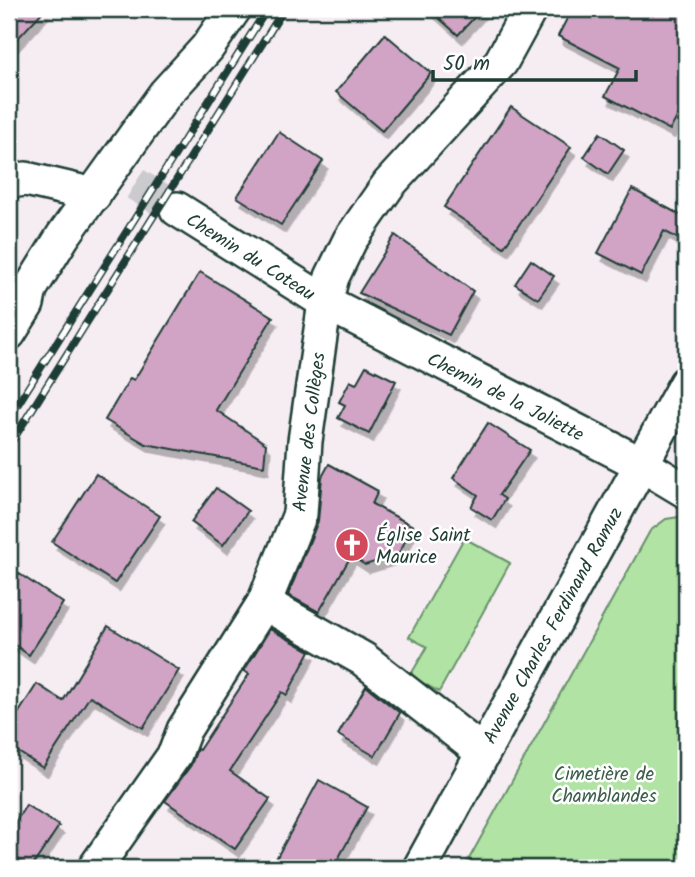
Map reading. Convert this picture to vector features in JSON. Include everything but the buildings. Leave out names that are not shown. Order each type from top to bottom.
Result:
[{"type":"street","points":[[9,333],[27,304],[30,289],[63,236],[113,183],[165,94],[207,48],[234,9]]},
{"type":"street","name":"Avenue des Collèges","points":[[96,868],[175,754],[184,730],[264,603],[300,514],[305,441],[325,302],[332,277],[350,240],[389,184],[501,62],[530,9]]},
{"type":"street","points":[[9,181],[26,179],[113,183]]},
{"type":"street","name":"Chemin du Coteau","points":[[177,209],[325,302]]},
{"type":"street","name":"Chemin de la Joliette","points":[[325,302],[641,464],[686,491]]},
{"type":"street","name":"Avenue Charles Ferdinand Ramuz","points":[[420,868],[686,383]]},
{"type":"street","points":[[264,603],[363,659],[482,752]]},
{"type":"green space","name":"Cimetière de Chamblandes","points":[[686,516],[686,868],[464,868],[650,531],[666,519]]},
{"type":"green space","points":[[464,538],[510,563],[439,692],[410,676],[427,647],[409,637]]},
{"type":"tunnel","points":[[135,184],[177,209]]},
{"type":"railway","points":[[9,418],[267,9]]},
{"type":"railway","points":[[9,446],[284,9]]},
{"type":"place","name":"Église Saint Maurice","points":[[352,545]]}]
